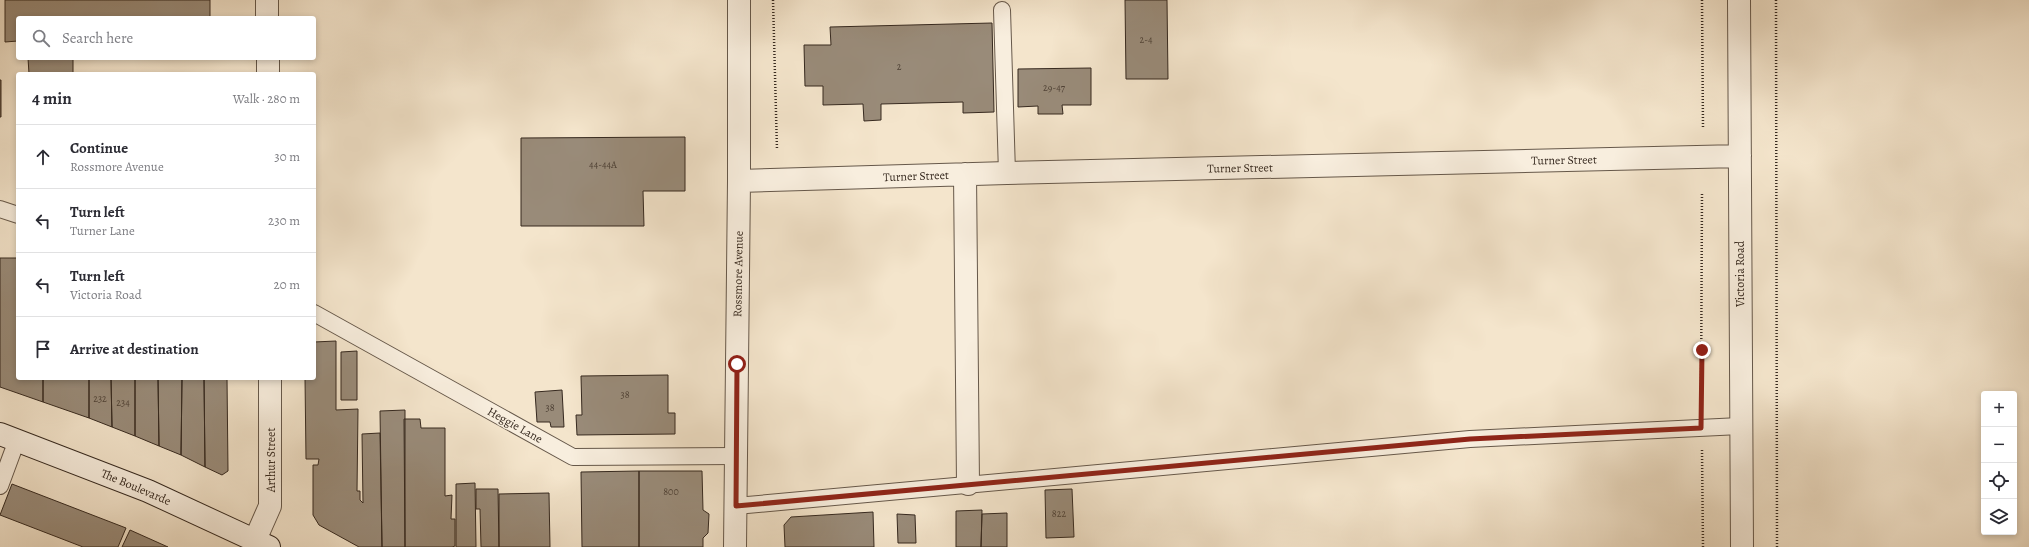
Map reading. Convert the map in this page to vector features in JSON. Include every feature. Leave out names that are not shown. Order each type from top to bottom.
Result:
[{"type":"street","points":[[267,0],[267,16]]},
{"type":"street","name":"Rossmore Avenue","points":[[735,547],[739,182],[739,0]]},
{"type":"street","name":"Victoria Road","points":[[1739,0],[1740,426],[1742,547]]},
{"type":"street","points":[[268,60],[268,72]]},
{"type":"street","name":"Turner Street","points":[[739,182],[965,174],[1740,156]]},
{"type":"street","points":[[965,174],[968,484]]},
{"type":"street","name":"Arthur Street","points":[[262,543],[270,506],[270,380]]},
{"type":"street","name":"The Boulevarde","points":[[9,437],[148,491],[262,543]]},
{"type":"lane","points":[[1002,10],[1007,173]]},
{"type":"lane","points":[[0,209],[16,214]]},
{"type":"lane","name":"Heggie Lane","points":[[316,314],[573,457],[736,456]]},
{"type":"lane","points":[[736,506],[1470,439],[1740,426]]},
{"type":"lane","points":[[0,486],[9,437]]},
{"type":"path","points":[[773,0],[777,150]]},
{"type":"path","points":[[1702,0],[1703,129]]},
{"type":"path","points":[[1776,0],[1777,547]]},
{"type":"path","points":[[1702,192],[1701,428],[1703,547]]},
{"type":"building","points":[[5,0],[210,0],[210,16],[16,16],[16,41],[5,42]]},
{"type":"building","points":[[1125,0],[1167,0],[1168,79],[1126,79]]},
{"type":"building","points":[[992,23],[994,112],[963,113],[963,102],[881,104],[881,120],[864,121],[863,104],[823,105],[823,86],[805,86],[804,45],[831,45],[830,27]]},
{"type":"building","points":[[28,60],[73,60],[73,72],[29,72]]},
{"type":"building","points":[[1091,68],[1091,105],[1062,105],[1063,114],[1038,114],[1038,106],[1018,107],[1018,69]]},
{"type":"building","points":[[1,80],[1,117],[0,117]]},
{"type":"building","points":[[685,137],[685,191],[643,191],[644,226],[521,226],[521,138]]},
{"type":"building","points":[[0,258],[16,258],[16,380],[43,380],[43,402],[0,387]]},
{"type":"building","points":[[336,341],[336,410],[358,409],[357,491],[360,491],[360,500],[363,503],[362,434],[380,433],[382,547],[359,547],[319,525],[313,515],[313,465],[318,465],[319,459],[306,459],[305,380],[316,380],[316,342]]},
{"type":"building","points":[[357,351],[357,400],[341,400],[341,352]]},
{"type":"building","points":[[668,375],[668,413],[675,413],[675,434],[577,435],[576,415],[582,415],[581,376]]},
{"type":"building","points":[[43,380],[89,380],[89,418],[43,402]]},
{"type":"building","points":[[89,380],[111,380],[112,427],[89,418]]},
{"type":"building","points":[[111,380],[135,380],[135,436],[112,427]]},
{"type":"building","points":[[135,380],[158,380],[159,446],[135,436]]},
{"type":"building","points":[[158,380],[182,380],[181,455],[159,446]]},
{"type":"building","points":[[182,380],[204,380],[205,467],[181,455]]},
{"type":"building","points":[[204,380],[227,380],[228,471],[222,475],[205,467]]},
{"type":"building","points":[[562,390],[564,427],[551,427],[550,422],[537,422],[535,392]]},
{"type":"building","points":[[405,410],[405,547],[382,547],[380,411]]},
{"type":"building","points":[[404,419],[420,419],[421,428],[445,428],[445,496],[452,495],[451,519],[455,519],[455,546],[405,547]]},
{"type":"building","points":[[639,471],[702,471],[703,510],[709,514],[708,533],[703,538],[703,547],[639,547]]},
{"type":"building","points":[[639,471],[639,547],[582,547],[581,472]]},
{"type":"building","points":[[475,483],[476,547],[456,547],[456,484]]},
{"type":"building","points":[[12,484],[126,528],[118,547],[83,547],[0,515]]},
{"type":"building","points":[[476,489],[498,489],[499,547],[481,547],[480,509],[476,509]]},
{"type":"building","points":[[1072,489],[1074,537],[1046,538],[1045,490]]},
{"type":"building","points":[[549,493],[550,547],[499,547],[499,494]]},
{"type":"building","points":[[982,510],[981,547],[956,547],[956,511]]},
{"type":"building","points":[[873,512],[874,547],[785,547],[784,525],[791,517]]},
{"type":"building","points":[[1007,513],[1007,547],[981,547],[982,514]]},
{"type":"building","points":[[897,514],[915,515],[916,543],[898,543]]},
{"type":"building","points":[[130,530],[168,547],[122,547]]},
{"type":"route","points":[[737,364],[736,506],[1470,439],[1701,428],[1702,350]]}]
